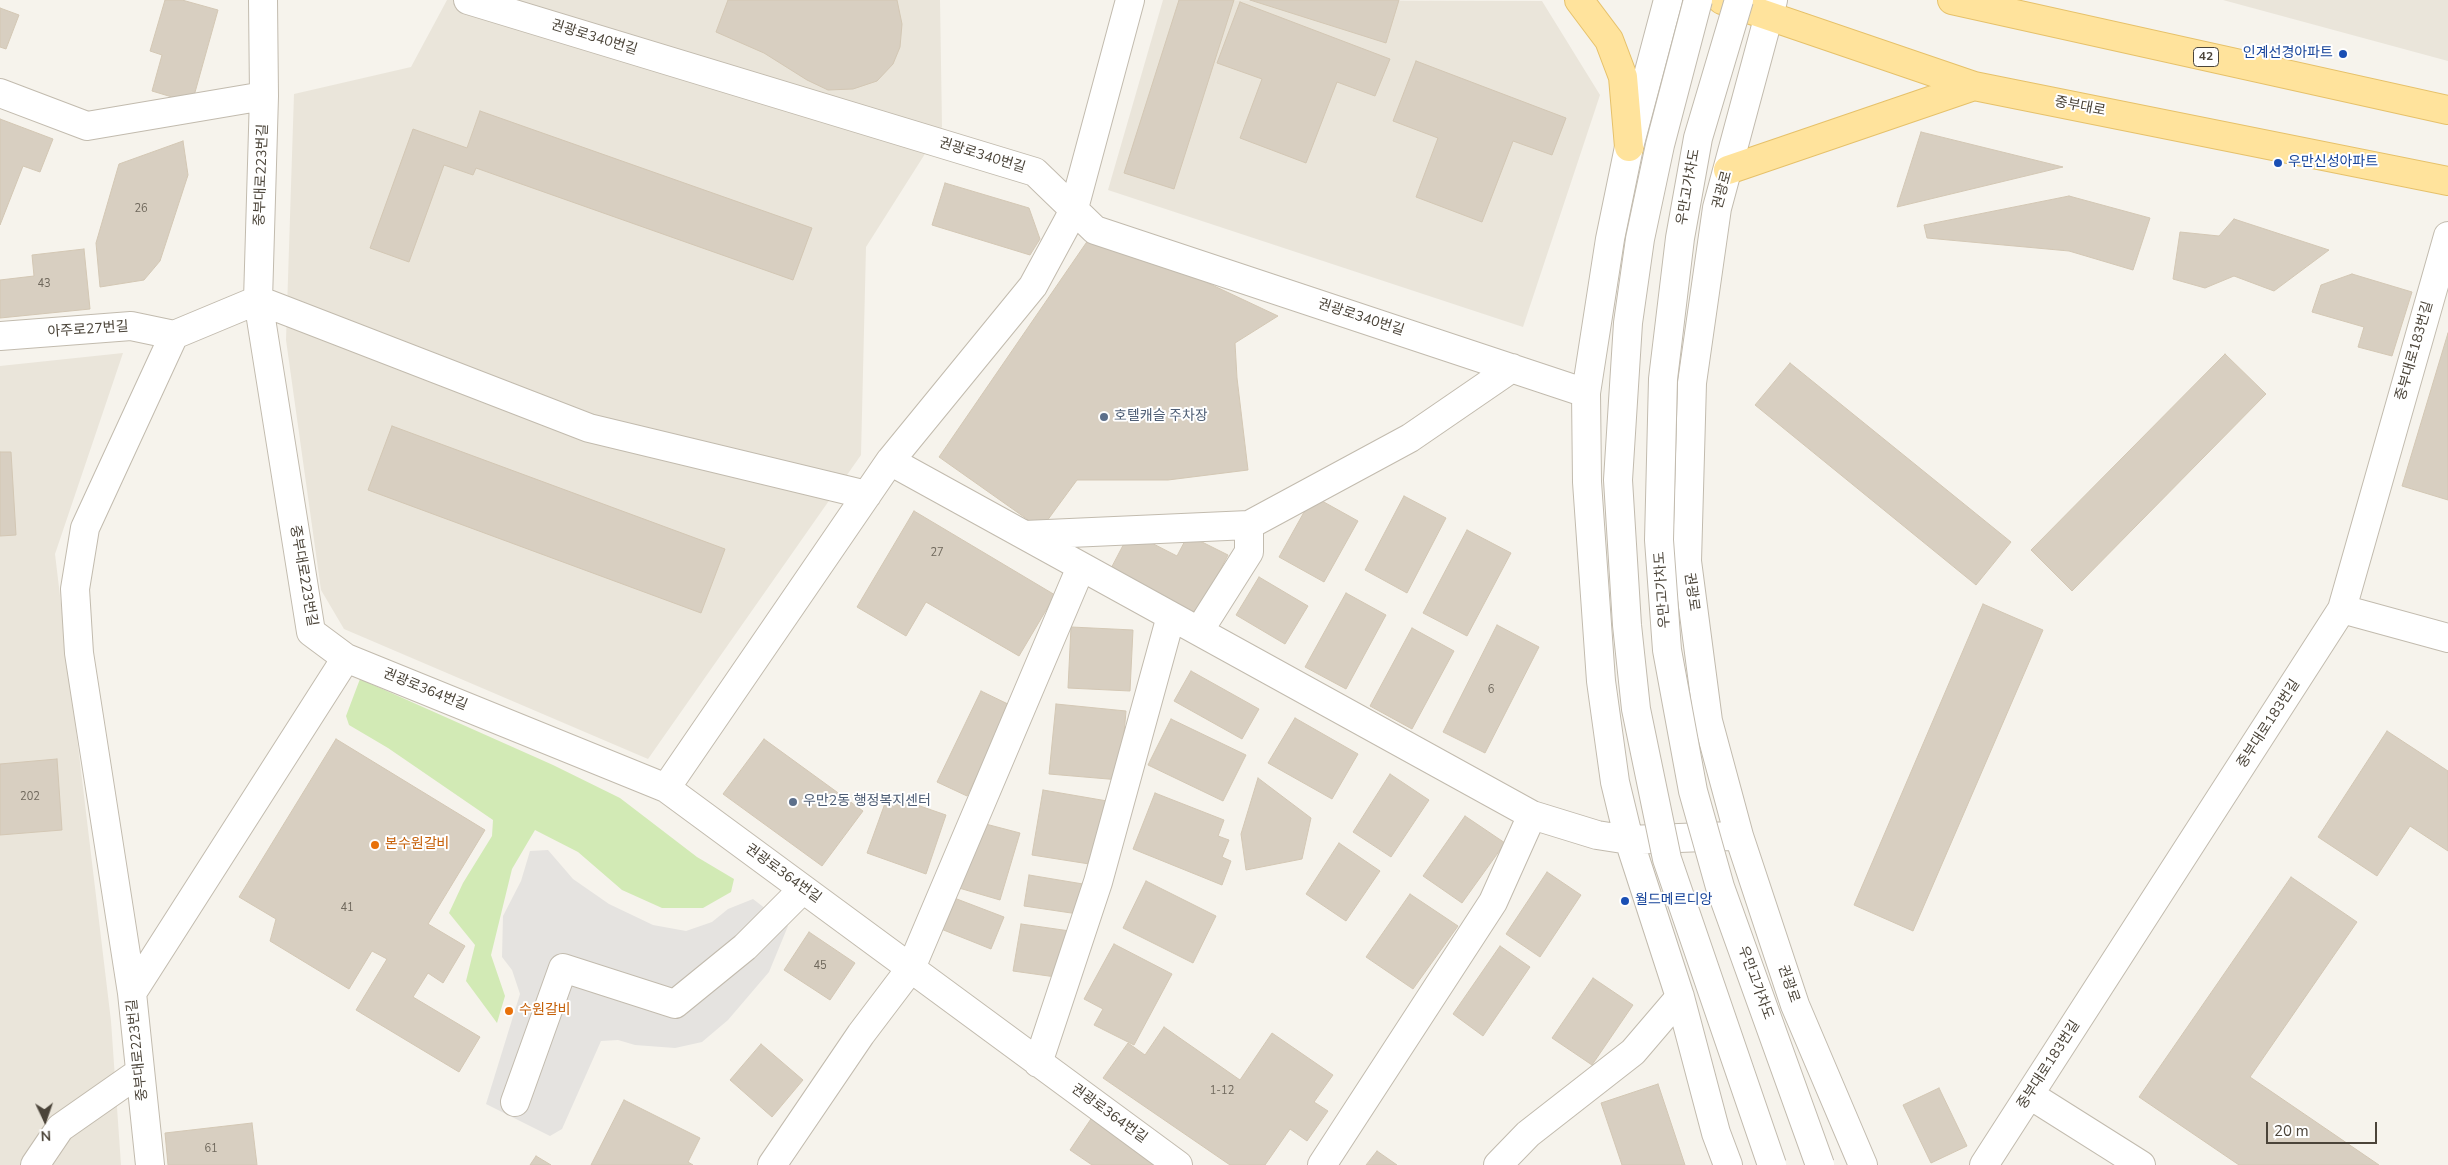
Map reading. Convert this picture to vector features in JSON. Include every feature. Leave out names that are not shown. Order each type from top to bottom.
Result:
[{"type":"main road","points":[[1579,0],[1609,40],[1623,77],[1629,147]]},
{"type":"main road","name":"중부대로","points":[[1722,0],[1771,8],[1974,86],[2448,181]]},
{"type":"main road","name":"42","points":[[1959,1],[2448,110]]},
{"type":"main road","points":[[1728,170],[1974,86]]},
{"type":"street","name":"중부대로223번길","points":[[150,1165],[132,993],[346,658],[311,632],[258,300],[264,96],[263,0]]},
{"type":"street","name":"권광로340번길","points":[[468,0],[1035,172],[1073,212],[1094,230],[1586,393]]},
{"type":"street","points":[[666,788],[890,461],[1033,286],[1073,212],[1130,0]]},
{"type":"street","points":[[1668,0],[1629,147],[1610,240],[1586,393],[1587,482],[1601,682],[1615,782],[1629,840],[1680,997],[1716,1133],[1728,1165]]},
{"type":"street","points":[[1698,0],[1660,145],[1640,239],[1628,323],[1618,480],[1625,596],[1636,709],[1668,859],[1772,1165]]},
{"type":"street","name":"우만고가차도","points":[[1739,0],[1698,138],[1680,238],[1663,379],[1659,540],[1667,650],[1693,791],[1720,887],[1820,1165]]},
{"type":"street","name":"권광로","points":[[1771,8],[1717,208],[1692,383],[1687,561],[1708,721],[1738,836],[1795,1004],[1863,1165]]},
{"type":"street","points":[[0,93],[87,126],[264,96]]},
{"type":"street","name":"중부대로183번길","points":[[1984,1165],[2342,609],[2448,236]]},
{"type":"street","points":[[132,993],[79,653],[75,589],[85,528],[174,335],[258,300],[590,428],[867,496]]},
{"type":"street","name":"아주로27번길","points":[[0,336],[131,326],[174,335]]},
{"type":"street","points":[[1025,535],[1249,525],[1410,438],[1512,368]]},
{"type":"street","points":[[890,461],[1532,815],[1598,835],[1629,840],[1738,836]]},
{"type":"street","points":[[1199,631],[1250,552],[1249,525]]},
{"type":"street","points":[[772,1165],[862,1034],[911,968],[1081,567]]},
{"type":"street","points":[[2342,609],[2448,638]]},
{"type":"street","points":[[1038,1063],[1098,882],[1171,616]]},
{"type":"street","name":"권광로364번길","points":[[346,658],[666,788],[1178,1165]]},
{"type":"street","points":[[1322,1165],[1493,902],[1532,815]]},
{"type":"street","points":[[515,1102],[563,968],[675,1004],[745,947],[803,889]]},
{"type":"street","points":[[1498,1165],[1528,1134],[1633,1052],[1680,997]]},
{"type":"street","points":[[35,1165],[60,1128],[140,1072]]},
{"type":"street","points":[[2030,1095],[2141,1165]]},
{"type":"shaded area","points":[[447,0],[940,0],[942,127],[866,247],[861,455],[648,759],[344,629],[321,590],[286,340],[294,94],[411,67]]},
{"type":"shaded area","points":[[1163,0],[1542,1],[1600,95],[1523,327],[1108,190]]},
{"type":"shaded area","points":[[2223,0],[2448,0],[2448,61]]},
{"type":"shaded area","points":[[123,353],[55,554],[111,1021],[121,1165],[0,1165],[0,366]]},
{"type":"shaded area","points":[[548,850],[573,879],[609,904],[653,925],[686,931],[712,922],[728,909],[753,899],[788,926],[769,972],[728,1020],[702,1042],[675,1048],[635,1045],[618,1040],[601,1041],[562,1129],[550,1136],[486,1104],[520,994],[512,970],[502,957],[503,916],[521,881],[530,851]]},
{"type":"green space","points":[[360,679],[553,765],[620,798],[697,857],[734,879],[731,892],[703,908],[662,908],[622,890],[578,852],[535,830],[512,869],[491,955],[505,996],[497,1023],[466,981],[475,945],[449,913],[463,883],[492,836],[493,820],[388,748],[349,725],[346,716]]},
{"type":"building","points":[[165,0],[182,0],[218,10],[192,103],[152,91],[162,55],[150,51]]},
{"type":"building","points":[[728,0],[897,0],[902,24],[900,47],[893,64],[877,81],[853,89],[828,90],[807,80],[764,53],[716,32]]},
{"type":"building","points":[[1179,0],[1234,0],[1174,189],[1124,173]]},
{"type":"building","points":[[1250,0],[1399,0],[1386,43]]},
{"type":"building","points":[[1240,2],[1390,59],[1375,96],[1337,82],[1306,163],[1240,138],[1262,79],[1217,63]]},
{"type":"building","points":[[0,8],[19,15],[6,49],[0,47]]},
{"type":"building","points":[[1416,61],[1566,118],[1552,155],[1513,141],[1482,222],[1416,197],[1438,138],[1393,121]]},
{"type":"building","points":[[480,111],[812,228],[793,280],[476,168],[473,175],[444,165],[409,262],[370,248],[413,129],[467,148]]},
{"type":"building","points":[[0,119],[53,139],[40,172],[23,166],[0,225]]},
{"type":"building","points":[[1921,132],[2063,167],[1897,207]]},
{"type":"building","points":[[183,141],[188,175],[160,261],[144,280],[100,287],[96,243],[119,164]]},
{"type":"building","points":[[945,183],[1029,208],[1040,239],[1030,255],[932,225]]},
{"type":"building","points":[[2069,196],[2150,218],[2133,270],[2069,251],[1927,238],[1924,225]]},
{"type":"building","points":[[2234,219],[2329,250],[2274,291],[2234,276],[2205,288],[2173,279],[2180,232],[2219,236]]},
{"type":"building","name":"호텔캐슬 주차장","points":[[1095,230],[1278,316],[1235,343],[1237,378],[1248,470],[1168,480],[1077,480],[1041,529],[939,457]]},
{"type":"building","points":[[84,249],[90,309],[0,318],[0,280],[34,276],[32,255]]},
{"type":"building","points":[[2352,274],[2412,292],[2392,356],[2358,347],[2364,327],[2312,312],[2321,285]]},
{"type":"building","points":[[2448,333],[2448,500],[2402,486]]},
{"type":"building","points":[[2225,354],[2266,394],[2072,591],[2031,550]]},
{"type":"building","points":[[1790,363],[2011,542],[1976,585],[1755,405]]},
{"type":"building","points":[[392,426],[725,549],[701,613],[368,490]]},
{"type":"building","points":[[0,452],[11,452],[16,535],[0,536]]},
{"type":"building","points":[[1313,496],[1358,521],[1324,582],[1279,557]]},
{"type":"building","points":[[1404,496],[1446,518],[1407,593],[1365,570]]},
{"type":"building","points":[[914,511],[1055,595],[1019,656],[926,602],[906,636],[857,607]]},
{"type":"building","points":[[1467,530],[1511,553],[1467,636],[1423,613]]},
{"type":"building","points":[[1130,532],[1177,556],[1188,535],[1228,555],[1194,620],[1107,576]]},
{"type":"building","points":[[1259,577],[1308,606],[1285,644],[1236,615]]},
{"type":"building","points":[[1346,593],[1386,615],[1346,689],[1305,667]]},
{"type":"building","points":[[1983,604],[2043,630],[1913,931],[1854,905]]},
{"type":"building","points":[[1497,625],[1539,647],[1485,753],[1443,732]]},
{"type":"building","points":[[1071,627],[1133,630],[1130,691],[1068,688]]},
{"type":"building","points":[[1412,628],[1454,651],[1412,729],[1370,706]]},
{"type":"building","points":[[1191,671],[1259,709],[1242,739],[1174,701]]},
{"type":"building","points":[[981,691],[1012,706],[967,796],[937,782]]},
{"type":"building","points":[[1056,704],[1126,711],[1120,780],[1049,774]]},
{"type":"building","points":[[1295,718],[1358,754],[1332,799],[1268,763]]},
{"type":"building","points":[[1171,719],[1246,755],[1223,801],[1148,765]]},
{"type":"building","points":[[2387,731],[2448,771],[2448,851],[2410,826],[2377,876],[2318,837]]},
{"type":"building","points":[[336,739],[485,830],[428,924],[465,946],[443,983],[428,973],[413,997],[480,1037],[459,1072],[356,1010],[387,959],[372,951],[349,989],[270,941],[276,919],[239,897]]},
{"type":"building","name":"우만2동 행정복지센터","points":[[764,739],[863,811],[822,866],[723,794]]},
{"type":"building","points":[[57,759],[62,830],[0,835],[0,764]]},
{"type":"building","points":[[1390,774],[1429,800],[1391,857],[1353,832]]},
{"type":"building","points":[[1258,778],[1311,818],[1302,859],[1246,870],[1241,834]]},
{"type":"building","points":[[1043,790],[1113,802],[1102,866],[1032,855]]},
{"type":"building","points":[[1155,793],[1224,820],[1218,836],[1229,840],[1222,857],[1231,861],[1222,885],[1133,849]]},
{"type":"building","points":[[888,795],[946,815],[926,874],[867,853]]},
{"type":"building","points":[[1465,816],[1505,843],[1462,903],[1423,876]]},
{"type":"building","points":[[978,822],[1020,833],[1000,900],[959,888]]},
{"type":"building","points":[[1339,843],[1380,871],[1346,921],[1306,894]]},
{"type":"building","points":[[1547,872],[1581,895],[1540,957],[1506,934]]},
{"type":"building","points":[[1029,875],[1083,884],[1078,914],[1024,906]]},
{"type":"building","points":[[2291,877],[2357,922],[2250,1077],[2379,1165],[2239,1165],[2139,1097]]},
{"type":"building","points":[[1146,881],[1216,916],[1193,963],[1123,928]]},
{"type":"building","points":[[1410,894],[1458,926],[1413,989],[1366,957]]},
{"type":"building","points":[[949,896],[1004,917],[991,949],[936,927]]},
{"type":"building","points":[[1021,924],[1070,931],[1063,978],[1013,971]]},
{"type":"building","points":[[809,932],[855,963],[830,1000],[784,970]]},
{"type":"building","points":[[1114,944],[1172,974],[1134,1045],[1094,1025],[1103,1009],[1084,999]]},
{"type":"building","points":[[1500,946],[1530,967],[1483,1036],[1453,1014]]},
{"type":"building","points":[[1593,978],[1633,1005],[1592,1065],[1552,1038]]},
{"type":"building","points":[[1164,1027],[1240,1080],[1272,1033],[1333,1075],[1314,1102],[1328,1111],[1307,1141],[1290,1129],[1265,1165],[1230,1165],[1103,1078],[1128,1043],[1145,1055]]},
{"type":"building","points":[[761,1044],[803,1080],[772,1117],[730,1080]]},
{"type":"building","points":[[1658,1084],[1685,1165],[1622,1165],[1601,1103]]},
{"type":"building","points":[[1939,1088],[1967,1146],[1931,1163],[1903,1105]]},
{"type":"building","points":[[624,1100],[700,1138],[688,1162],[693,1165],[591,1165]]},
{"type":"building","points":[[1095,1113],[1167,1165],[1092,1165],[1070,1150]]},
{"type":"building","points":[[252,1123],[257,1165],[168,1165],[165,1133]]},
{"type":"building","points":[[1377,1151],[1397,1165],[1366,1165]]},
{"type":"building","points":[[536,1156],[551,1165],[530,1165]]},
{"type":"place","name":"인계선경아파트","points":[[2343,54]]},
{"type":"place","name":"우만신성아파트","points":[[2278,163]]},
{"type":"place","name":"호텔캐슬 주차장","points":[[1104,417]]},
{"type":"place","name":"우만2동 행정복지센터","points":[[793,802]]},
{"type":"place","name":"본수원갈비","points":[[375,845]]},
{"type":"place","name":"월드메르디앙","points":[[1625,901]]},
{"type":"place","name":"수원갈비","points":[[509,1011]]}]
